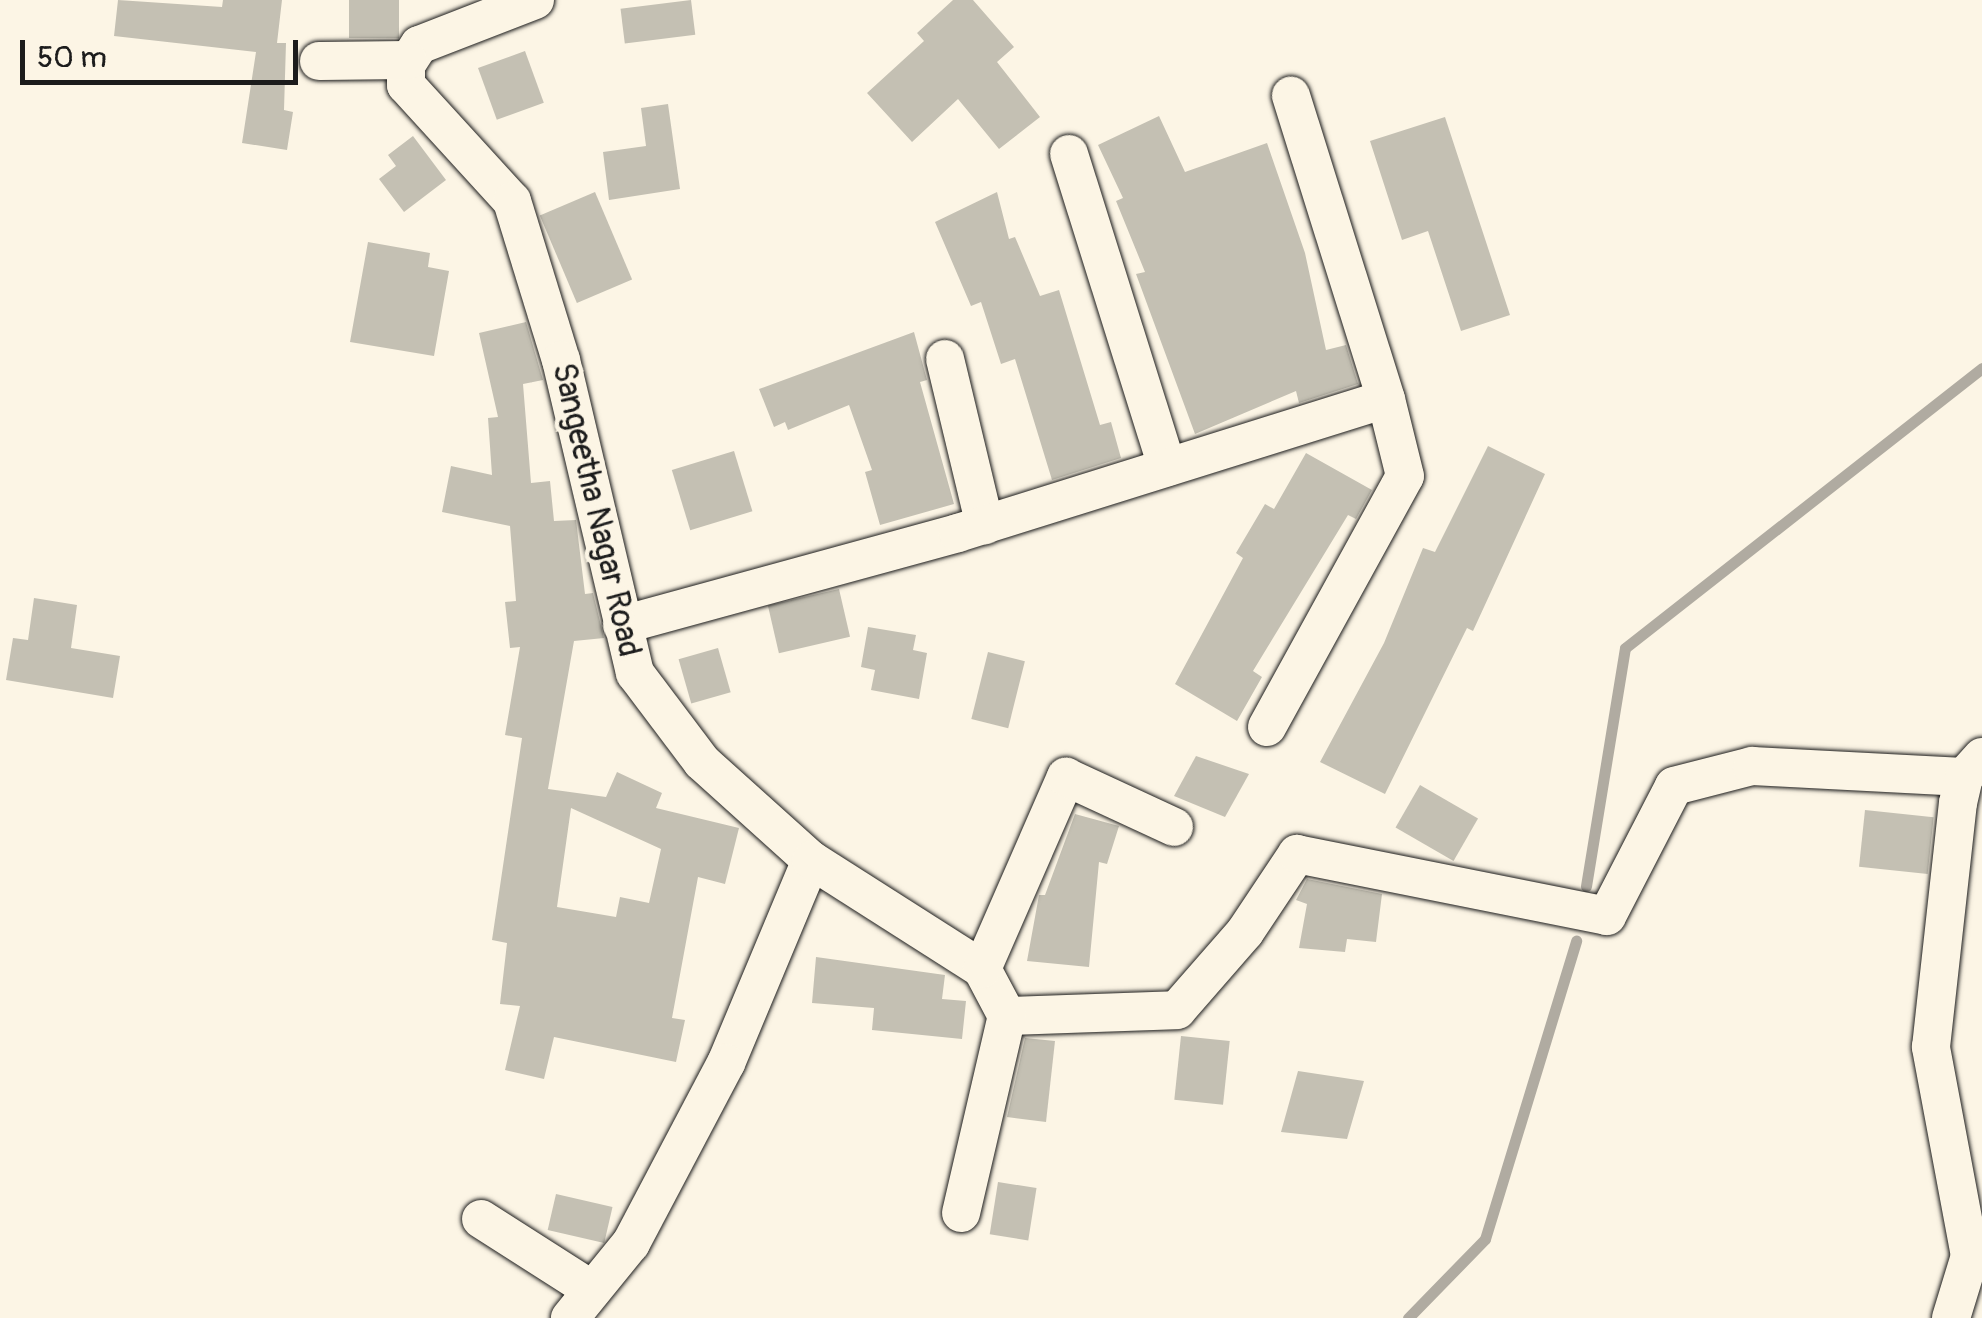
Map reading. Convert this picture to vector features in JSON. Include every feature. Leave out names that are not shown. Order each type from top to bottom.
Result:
[{"type":"street","points":[[319,61],[408,60],[419,45],[535,0]]},
{"type":"street","name":"Sangeetha Nagar Road","points":[[408,60],[404,77],[411,92],[506,192],[516,213],[561,360],[635,673],[702,762],[812,860],[982,968]]},
{"type":"street","points":[[1267,726],[1405,476],[1386,399],[1291,95]]},
{"type":"street","points":[[1069,154],[1167,468]]},
{"type":"street","points":[[946,359],[984,525]]},
{"type":"street","points":[[622,626],[984,525],[1386,399]]},
{"type":"street","points":[[1007,1016],[1177,1010],[1245,932],[1298,854],[1607,916],[1674,786],[1752,766],[1973,767],[1931,1047],[1970,1256],[1951,1318]]},
{"type":"street","points":[[961,1213],[1007,1016],[982,968],[1066,777],[1174,827]]},
{"type":"street","points":[[481,1219],[581,1304],[631,1243],[726,1063],[812,860]]},
{"type":"building","points":[[118,0],[222,7],[223,0],[282,0],[277,43],[286,43],[284,110],[293,112],[287,150],[242,143],[256,52],[114,36]]},
{"type":"building","points":[[349,0],[399,0],[399,38],[349,38]]},
{"type":"building","points":[[691,0],[695,35],[625,43],[621,9]]},
{"type":"building","points":[[953,0],[973,0],[1014,47],[997,62],[1040,117],[999,149],[958,99],[912,142],[867,93],[924,41],[917,33]]},
{"type":"building","points":[[525,51],[544,103],[497,120],[478,68]]},
{"type":"building","points":[[668,104],[680,189],[609,200],[603,152],[646,146],[641,108]]},
{"type":"building","points":[[1159,116],[1185,172],[1267,143],[1305,253],[1326,350],[1346,345],[1358,384],[1299,403],[1296,391],[1195,434],[1136,274],[1145,272],[1116,201],[1123,198],[1098,145]]},
{"type":"building","points":[[1445,117],[1510,315],[1461,331],[1428,231],[1402,240],[1370,141]]},
{"type":"building","points":[[413,136],[446,180],[404,212],[379,179],[396,166],[388,155]]},
{"type":"building","points":[[595,192],[632,279],[577,303],[540,215]]},
{"type":"building","points":[[997,192],[1009,239],[1015,237],[1040,296],[1059,290],[1100,425],[1111,422],[1121,458],[1052,480],[1015,359],[1001,364],[981,302],[971,306],[935,222]]},
{"type":"building","points":[[368,242],[430,253],[428,267],[449,271],[434,356],[350,342]]},
{"type":"building","points":[[526,322],[543,380],[523,384],[531,483],[550,481],[554,521],[576,520],[585,594],[593,593],[604,638],[574,641],[548,789],[606,797],[617,772],[662,793],[656,808],[739,828],[725,884],[698,877],[672,1018],[685,1020],[676,1062],[554,1037],[544,1079],[505,1070],[520,1006],[500,1004],[507,943],[492,940],[522,738],[505,735],[520,647],[510,648],[505,602],[516,601],[510,526],[442,512],[451,466],[492,475],[488,418],[498,417],[479,333]],"holes":[[[571,808],[661,849],[649,903],[620,897],[616,917],[557,907]]]},
{"type":"building","points":[[914,332],[927,380],[920,382],[954,504],[880,525],[865,472],[872,470],[849,405],[788,430],[785,422],[774,427],[759,389]]},
{"type":"building","points":[[1488,446],[1545,474],[1473,631],[1467,628],[1385,794],[1320,762],[1384,643],[1423,548],[1435,552]]},
{"type":"building","points":[[734,451],[752,511],[690,530],[672,470]]},
{"type":"building","points":[[1306,453],[1372,490],[1356,519],[1348,515],[1253,671],[1262,677],[1237,721],[1175,684],[1243,558],[1236,553],[1265,504],[1274,509]]},
{"type":"building","points":[[839,589],[850,637],[779,653],[768,605]]},
{"type":"building","points":[[34,598],[77,605],[71,648],[120,656],[113,698],[6,680],[13,638],[28,640]]},
{"type":"building","points":[[868,627],[916,635],[913,650],[927,653],[919,699],[871,690],[875,670],[861,667]]},
{"type":"building","points":[[718,648],[731,692],[691,704],[679,659]]},
{"type":"building","points":[[988,652],[1025,661],[1008,728],[971,719]]},
{"type":"building","points":[[1196,756],[1249,774],[1225,817],[1174,796]]},
{"type":"building","points":[[1420,785],[1478,818],[1454,861],[1396,827]]},
{"type":"building","points":[[1865,810],[1934,817],[1928,874],[1859,867]]},
{"type":"building","points":[[1075,814],[1119,826],[1107,864],[1099,862],[1089,967],[1027,961],[1039,895],[1045,895]]},
{"type":"building","points":[[1307,879],[1382,894],[1376,942],[1347,939],[1345,952],[1299,948],[1307,904],[1296,900]]},
{"type":"building","points":[[816,957],[945,975],[942,999],[966,1001],[962,1039],[872,1030],[874,1008],[812,1003]]},
{"type":"building","points":[[1181,1036],[1230,1041],[1223,1105],[1174,1100]]},
{"type":"building","points":[[1025,1038],[1055,1041],[1046,1122],[1007,1117]]},
{"type":"building","points":[[1298,1071],[1364,1081],[1347,1139],[1281,1132]]},
{"type":"building","points":[[998,1182],[1037,1188],[1028,1240],[990,1234]]},
{"type":"building","points":[[556,1194],[613,1207],[604,1243],[548,1230]]},
{"type":"waterway","points":[[1586,886],[1625,648],[1982,368]]},
{"type":"waterway","points":[[1408,1318],[1485,1239],[1576,941]]}]
